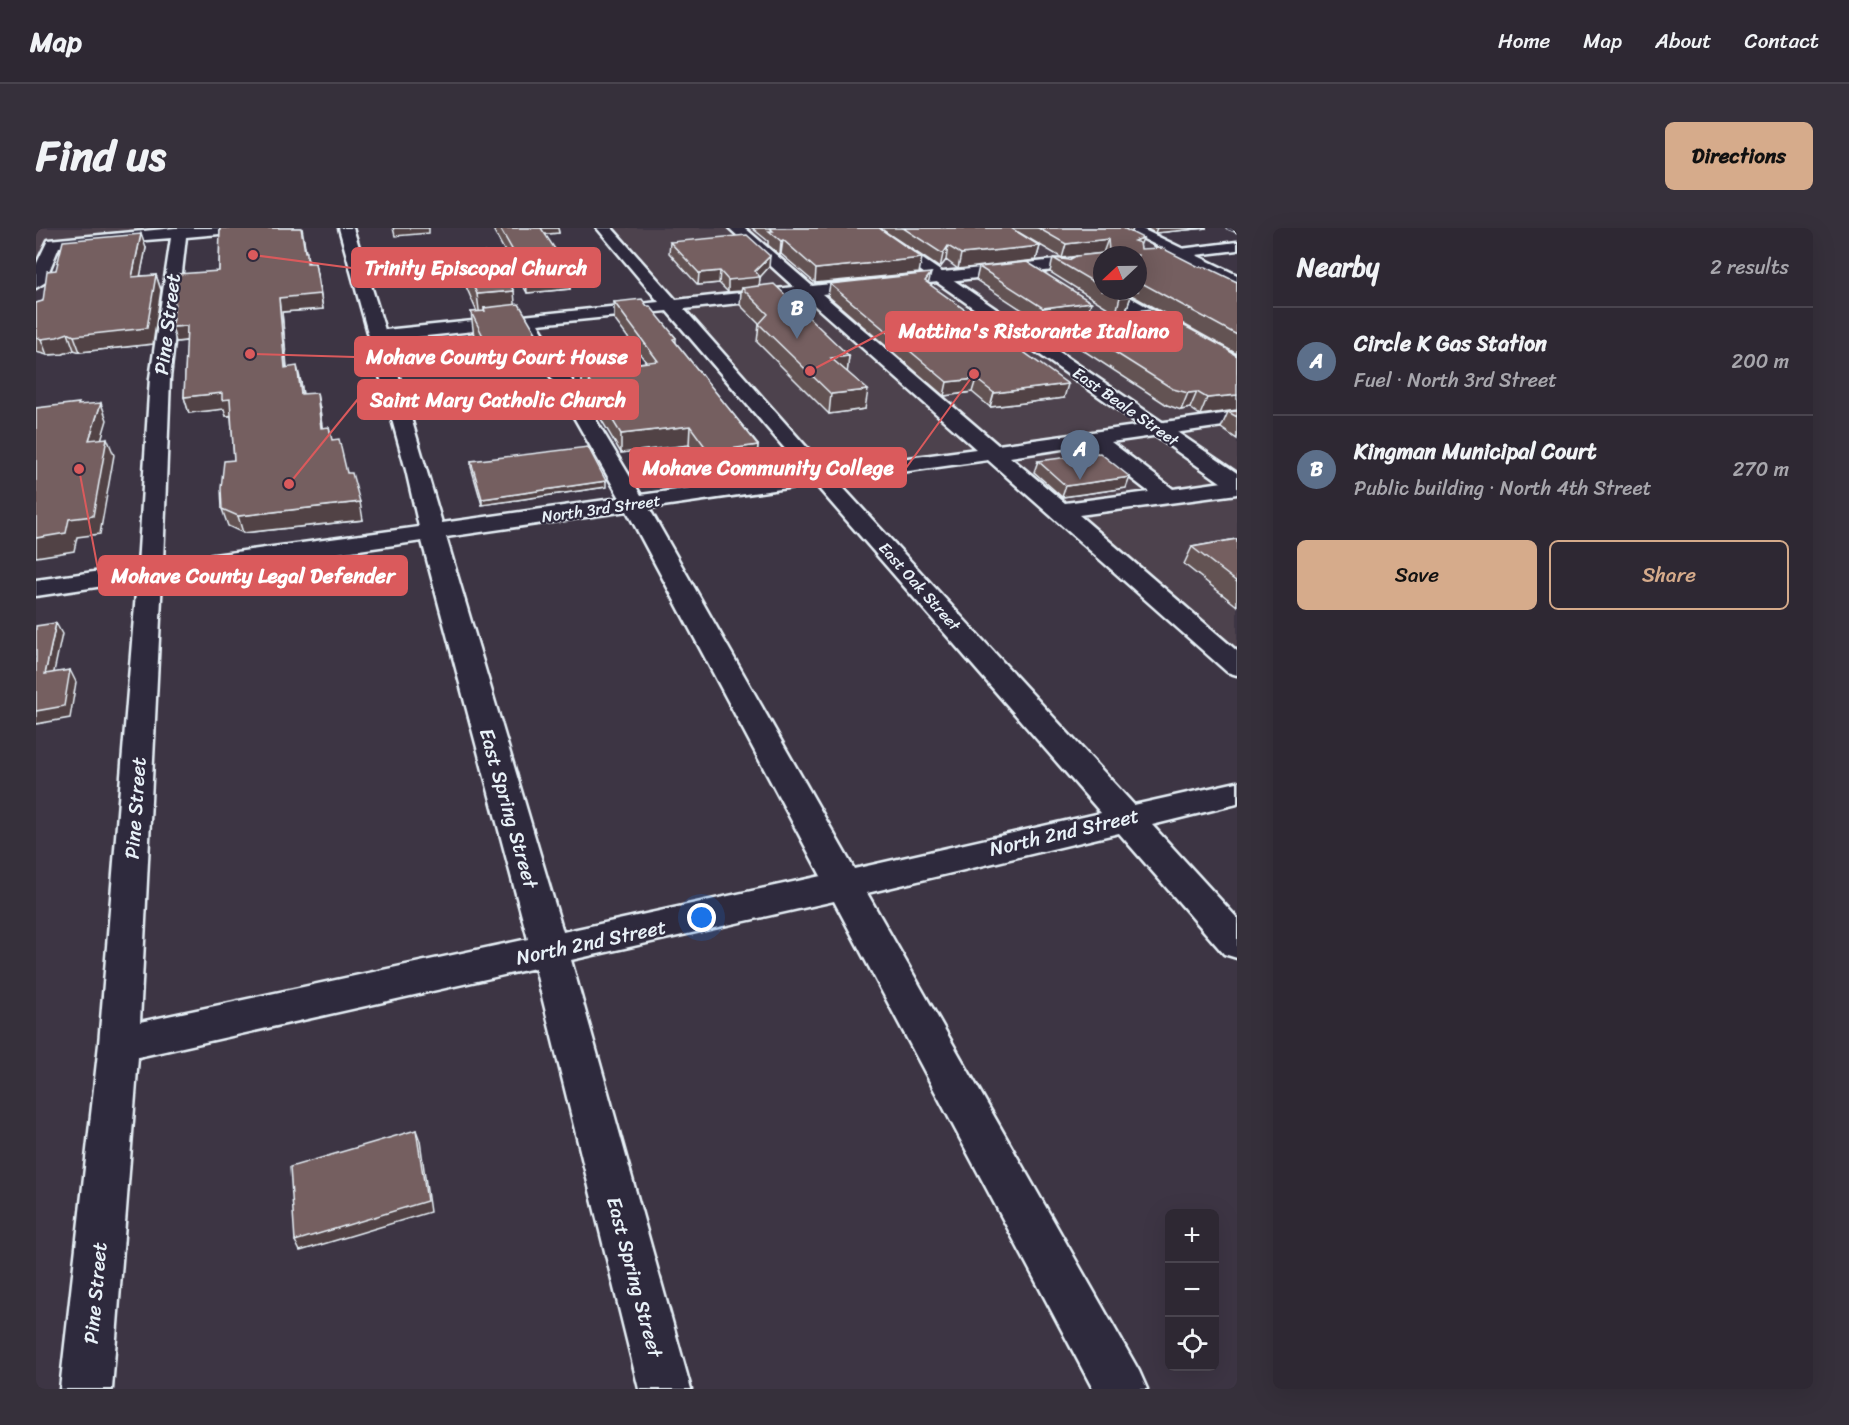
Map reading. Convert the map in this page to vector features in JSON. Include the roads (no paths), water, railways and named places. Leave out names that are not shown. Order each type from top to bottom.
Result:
[{"type":"street","points":[[36,283],[53,243],[180,230],[242,228]]},
{"type":"street","name":"East Spring Street","points":[[346,228],[379,336],[550,951],[665,1389]]},
{"type":"street","name":"East Oak Street","points":[[604,228],[821,477],[1127,817],[1237,943]]},
{"type":"street","points":[[736,228],[1237,666]]},
{"type":"street","name":"East Beale Street","points":[[867,228],[1237,485]]},
{"type":"street","points":[[1129,228],[1237,282]]},
{"type":"street","name":"Pine Street","points":[[86,1389],[119,1044],[147,630],[148,572],[160,378],[180,230]]},
{"type":"street","points":[[1147,256],[1237,246]]},
{"type":"street","points":[[1033,249],[1093,283]]},
{"type":"street","points":[[379,336],[1093,262]]},
{"type":"street","points":[[1027,268],[1046,280]]},
{"type":"street","points":[[1122,300],[1237,365]]},
{"type":"street","points":[[1092,309],[1111,320]]},
{"type":"street","points":[[1018,331],[1150,316]]},
{"type":"street","points":[[527,320],[634,503],[1121,1389]]},
{"type":"street","name":"North 3rd Street","points":[[36,588],[1237,418]]},
{"type":"street","points":[[1092,438],[1168,496]]},
{"type":"street","points":[[1060,511],[1237,485]]},
{"type":"street","name":"North 2nd Street","points":[[119,1044],[844,885],[1237,793]]},
{"type":"railway","points":[[1227,228],[1237,232]]},
{"type":"place","name":"Trinity Episcopal Church","points":[[253,255]]},
{"type":"place","name":"Kingman Municipal Court","points":[[797,339]]},
{"type":"place","name":"Mohave County Court House","points":[[250,354]]},
{"type":"place","name":"Mattina's Ristorante Italiano","points":[[810,371]]},
{"type":"place","name":"Mohave Community College","points":[[974,374]]},
{"type":"place","name":"Mohave County Legal Defender","points":[[79,469]]},
{"type":"place","name":"Circle K Gas Station","points":[[1080,480]]},
{"type":"place","name":"Saint Mary Catholic Church","points":[[289,484]]}]
